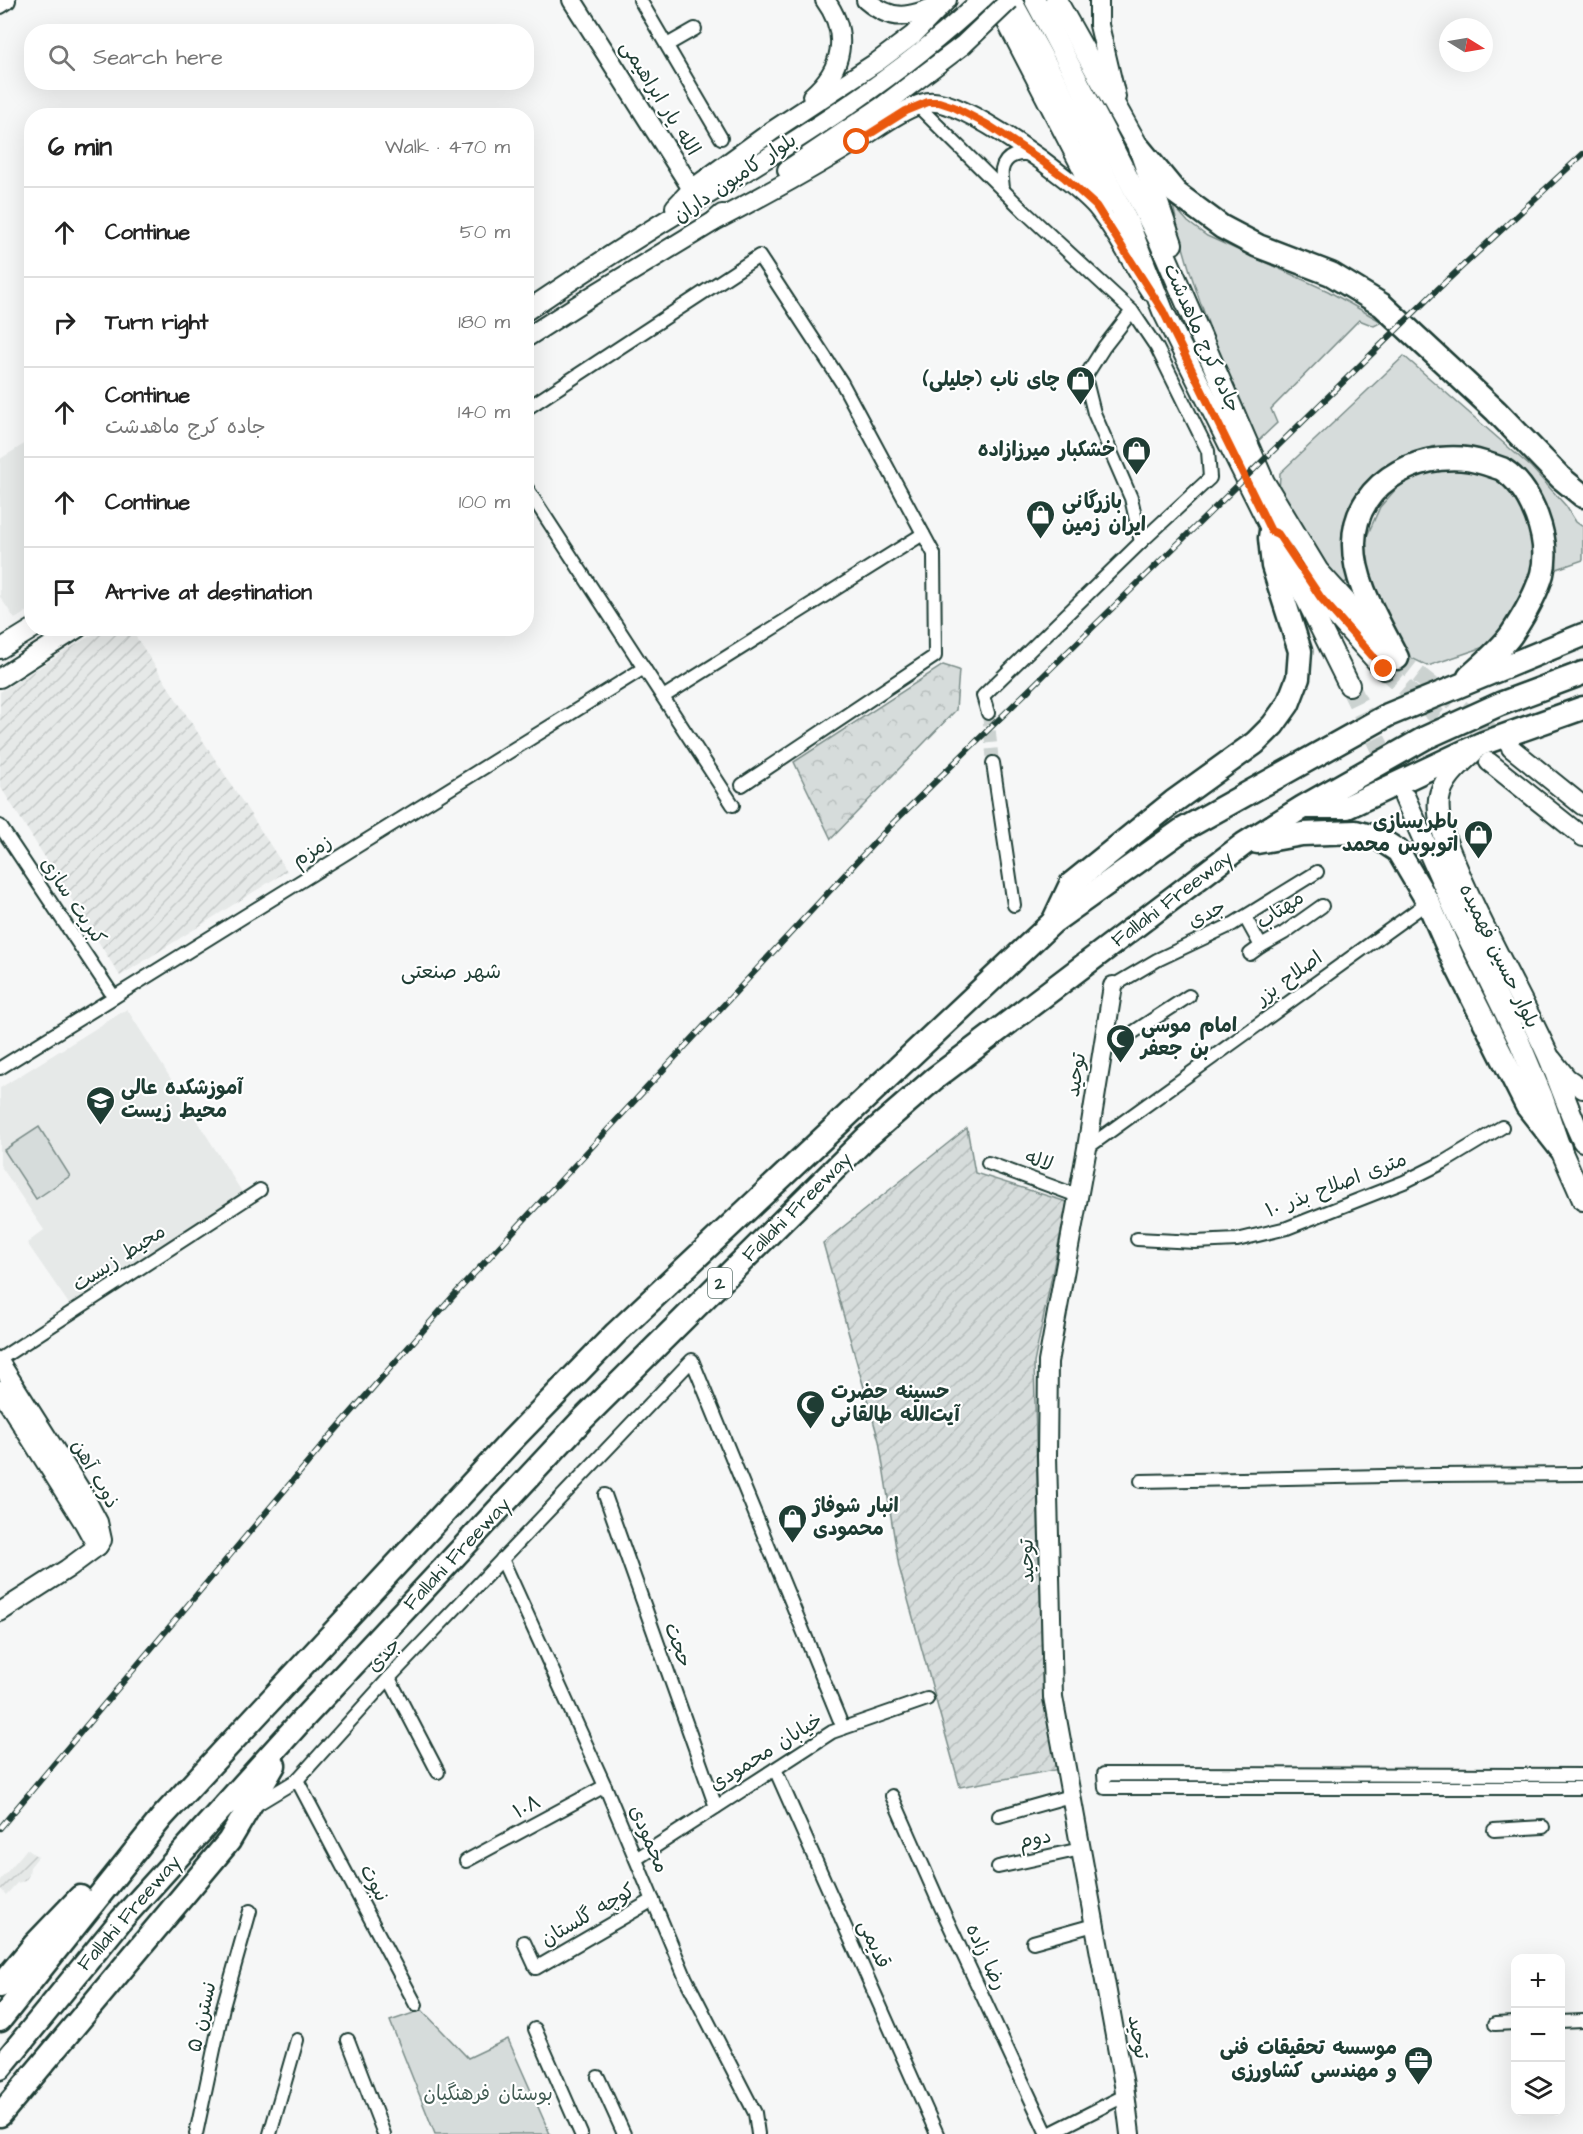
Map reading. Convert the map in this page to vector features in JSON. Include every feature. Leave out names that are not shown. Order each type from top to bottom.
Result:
[{"type":"highway","points":[[1139,148],[1176,192],[1222,227],[1258,246],[1331,274],[1382,305],[1496,411],[1561,478],[1583,496]]},
{"type":"highway","points":[[1390,663],[1357,570],[1353,543],[1359,513],[1371,494],[1390,477],[1413,464],[1441,457],[1473,460],[1502,469],[1524,491],[1539,520],[1544,553],[1542,573],[1524,614],[1509,637],[1460,686]]},
{"type":"highway","points":[[1053,922],[1071,884],[1173,802],[1255,743],[1273,725],[1288,704],[1298,678],[1300,651],[1273,566],[1271,531]]},
{"type":"highway","name":"Fallahi Freeway","points":[[0,2020],[163,1816],[511,1441],[616,1333],[1053,922],[1182,830],[1388,715],[1583,635]]},
{"type":"highway","name":"Fallahi Freeway","points":[[0,2068],[122,1919],[300,1722],[581,1421],[866,1138],[943,1072],[1244,844],[1303,807],[1425,738],[1500,704],[1583,674]]},
{"type":"highway","points":[[1303,807],[1347,807],[1485,753],[1583,708]]},
{"type":"highway","points":[[1244,844],[1302,834],[1356,832],[1378,838],[1398,851],[1428,902],[1473,999],[1527,1106],[1560,1148]]},
{"type":"highway","points":[[0,2115],[229,1840],[300,1722]]},
{"type":"highway","points":[[0,1986],[35,1944],[82,1895],[118,1870]]},
{"type":"main road","points":[[0,4],[6,0]]},
{"type":"main road","name":"الله یار ابراهیمی","points":[[572,0],[692,189]]},
{"type":"main road","points":[[772,131],[822,88],[833,72],[840,54],[841,38],[837,23],[825,0]]},
{"type":"main road","points":[[866,0],[880,12],[903,16],[921,13],[946,1]]},
{"type":"main road","name":"بلوار کامیون داران","points":[[534,306],[647,232],[800,138],[879,85],[952,28],[981,0]]},
{"type":"main road","points":[[995,0],[1087,174],[1116,236]]},
{"type":"main road","name":"بلوار کامیون داران","points":[[534,333],[713,222],[742,196],[796,164],[884,105],[963,45],[1011,0]]},
{"type":"main road","name":"جاده کرج ماهدشت","points":[[1011,0],[1087,138],[1130,226],[1163,311],[1349,685]]},
{"type":"main road","name":"جاده کرج ماهدشت","points":[[1035,0],[1149,219],[1264,482],[1318,571],[1390,663]]},
{"type":"main road","points":[[1056,0],[1139,148],[1206,346]]},
{"type":"main road","points":[[1099,0],[1099,25],[1120,114]]},
{"type":"main road","points":[[647,232],[692,189],[772,131],[877,62],[913,35],[946,1]]},
{"type":"main road","points":[[713,222],[785,185],[906,111],[928,102],[939,102],[954,107],[988,125],[1035,156],[1064,177],[1096,206],[1163,311]]},
{"type":"main road","points":[[1271,531],[1278,534],[1321,598],[1390,663]]},
{"type":"main road","points":[[0,649],[24,634]]},
{"type":"main road","points":[[0,678],[66,636]]},
{"type":"main road","points":[[1511,748],[1583,806]]},
{"type":"main road","points":[[1485,753],[1583,837]]},
{"type":"main road","name":"بلوار حسین فهمیده","points":[[1485,753],[1454,770],[1443,787],[1439,799],[1439,814],[1446,842],[1473,905],[1547,1054],[1583,1141]]},
{"type":"main road","name":"بلوار حسین فهمیده","points":[[1405,798],[1457,915],[1519,1041],[1560,1148],[1583,1200]]},
{"type":"main road","name":"توحید","points":[[1113,986],[1087,1148],[1048,1362],[1047,1433],[1053,1697],[1124,2085],[1130,2134]]},
{"type":"main road","points":[[1547,1054],[1567,1078],[1583,1089]]},
{"type":"main road","name":"ذوب آهن","points":[[0,1361],[98,1522],[102,1540],[98,1546],[0,1390]]},
{"type":"main road","points":[[0,1612],[98,1546]]},
{"type":"street","points":[[640,0],[720,138]]},
{"type":"street","points":[[667,45],[695,28]]},
{"type":"street","points":[[918,106],[1003,190],[1132,311],[1157,348],[1208,451],[1210,478],[983,696],[988,713]]},
{"type":"street","points":[[1003,190],[1002,169],[1009,158],[1022,152],[1035,156]]},
{"type":"street","points":[[534,404],[759,256],[842,383],[934,554],[935,656],[742,785]]},
{"type":"street","points":[[1132,311],[1104,347],[1085,377],[1094,413],[1131,498],[1141,542]]},
{"type":"street","points":[[534,500],[733,805]]},
{"type":"street","points":[[663,697],[923,534]]},
{"type":"street","name":"زمزم","points":[[0,1068],[644,668]]},
{"type":"street","points":[[993,763],[1014,906]]},
{"type":"street","name":"کبریت سازی","points":[[0,826],[114,997]]},
{"type":"street","name":"جدی","points":[[1113,986],[1157,960],[1245,917],[1317,872]]},
{"type":"street","name":"اصلاح بزر","points":[[1087,1148],[1428,902]]},
{"type":"street","name":"مهتاب","points":[[1245,917],[1256,950],[1322,906]]},
{"type":"street","points":[[1103,1052],[1189,996]]},
{"type":"street","name":"۱۰ متری اصلاح بذر","points":[[1137,1239],[1195,1242],[1237,1240],[1287,1228],[1404,1182],[1444,1162],[1502,1127]]},
{"type":"street","name":"لاله","points":[[988,1163],[1078,1196]]},
{"type":"street","name":"محیط زیست","points":[[0,1361],[260,1190]]},
{"type":"street","name":"جدی","points":[[247,1810],[297,1780],[389,1678],[692,1360],[843,1728]]},
{"type":"street","points":[[1141,1481],[1583,1474]]},
{"type":"street","name":"حجت","points":[[604,1495],[716,1807]]},
{"type":"street","name":"محمودی","points":[[502,1559],[605,1786],[686,1979],[755,2113],[758,2134]]},
{"type":"street","points":[[389,1678],[438,1772]]},
{"type":"street","name":"خیابان محمودی","points":[[636,1859],[832,1732],[927,1699]]},
{"type":"street","name":"قدیمی","points":[[775,1769],[937,2134]]},
{"type":"street","points":[[1583,1775],[1104,1774],[1105,1788],[1583,1788]]},
{"type":"street","name":"نبوت","points":[[297,1780],[416,2005]]},
{"type":"street","name":"۱۰۸","points":[[466,1861],[605,1786]]},
{"type":"street","name":"رضا زاده","points":[[892,1796],[941,1907],[1048,2134]]},
{"type":"street","points":[[999,1816],[1070,1796]]},
{"type":"street","points":[[1494,1830],[1543,1827]]},
{"type":"street","name":"دوم","points":[[998,1867],[1080,1849]]},
{"type":"street","name":"کوچه گلستان","points":[[524,1942],[536,1968],[653,1900]]},
{"type":"street","name":"نسترن ۵","points":[[196,2134],[223,2007],[250,1911]]},
{"type":"street","points":[[1033,1942],[1094,1925]]},
{"type":"street","points":[[1565,2022],[1583,2021]]},
{"type":"street","points":[[1495,2024],[1511,2023]]},
{"type":"street","points":[[535,2029],[580,2134]]},
{"type":"street","points":[[270,2134],[297,2040]]},
{"type":"street","points":[[348,2040],[384,2134]]},
{"type":"street","points":[[598,2077],[624,2134]]},
{"type":"street","points":[[1048,2134],[1124,2096]]},
{"type":"shaded area","points":[[24,444],[24,613],[15,619],[0,597],[0,459]]},
{"type":"shaded area","points":[[90,636],[136,636],[287,871],[120,976],[0,786],[0,692]]},
{"type":"shaded area","name":"آموزشکده عالی محیط زیست","points":[[127,1009],[242,1192],[71,1307],[27,1243],[44,1230],[0,1165],[0,1088]]},
{"type":"shaded area","points":[[27,1849],[38,1857],[30,1867],[25,1881],[17,1883],[6,1895],[0,1888],[0,1880]]},
{"type":"green space","points":[[1173,205],[1188,222],[1207,236],[1328,291],[1382,322],[1374,326],[1359,320],[1271,409],[1277,423],[1256,443],[1198,296]]},
{"type":"green space","points":[[1404,356],[1531,467],[1566,506],[1576,522],[1583,527],[1583,560],[1557,569],[1547,518],[1492,455],[1456,447],[1435,446],[1410,456],[1386,472],[1344,556],[1348,581],[1342,584],[1330,572],[1279,493],[1280,473]]},
{"type":"green space","points":[[1470,465],[1492,474],[1516,495],[1533,526],[1538,557],[1523,607],[1484,647],[1428,666],[1405,655],[1360,564],[1363,545],[1380,507],[1396,489],[1423,469]]},
{"type":"green space","points":[[943,665],[959,670],[956,710],[831,839],[794,762]]},
{"type":"green space","points":[[39,1127],[70,1176],[36,1199],[4,1150]]},
{"type":"green space","points":[[967,1128],[975,1173],[1067,1202],[1034,1363],[1043,1701],[1060,1769],[960,1787],[899,1567],[879,1441],[823,1243]]},
{"type":"green space","name":"بوستان فرهنگیان","points":[[422,2010],[468,2058],[508,2039],[550,2134],[435,2134],[390,2021]]},
{"type":"tunnel","points":[[1397,658],[1508,745]]},
{"type":"tunnel","points":[[1384,669],[1481,755]]},
{"type":"tunnel","points":[[1349,685],[1403,795]]},
{"type":"tunnel","points":[[988,713],[993,763]]},
{"type":"railway","points":[[0,1828],[327,1440],[456,1293],[890,826],[1439,288],[1583,154]]},
{"type":"place","name":"چای ناب (جلیلی)","points":[[1081,406]]},
{"type":"place","name":"خشکبار میرزازاده","points":[[1136,476]]},
{"type":"place","name":"بازرگانی ایران زمین","points":[[1041,540]]},
{"type":"place","name":"باطریسازی اتوبوس محمد","points":[[1479,860]]},
{"type":"place","name":"امام موسی بن جعفر","points":[[1120,1064]]},
{"type":"place","name":"آموزشکده عالی محیط زیست","points":[[100,1126]]},
{"type":"place","name":"حسینه حضرت آیت‌الله طالقانی","points":[[810,1430]]},
{"type":"place","name":"انبار شوفاژ محمودی","points":[[792,1544]]},
{"type":"place","name":"موسسه تحقیقات فنی و مهندسی کشاورزی","points":[[1418,2086]]},
{"type":"district","name":"شهر صنعتی","points":[[451,971]]},
{"type":"route","points":[[857,142],[906,111],[928,102],[939,102],[954,107],[988,125],[1035,156],[1064,177],[1096,206],[1163,311],[1271,531],[1278,534],[1321,598],[1384,669]]}]
